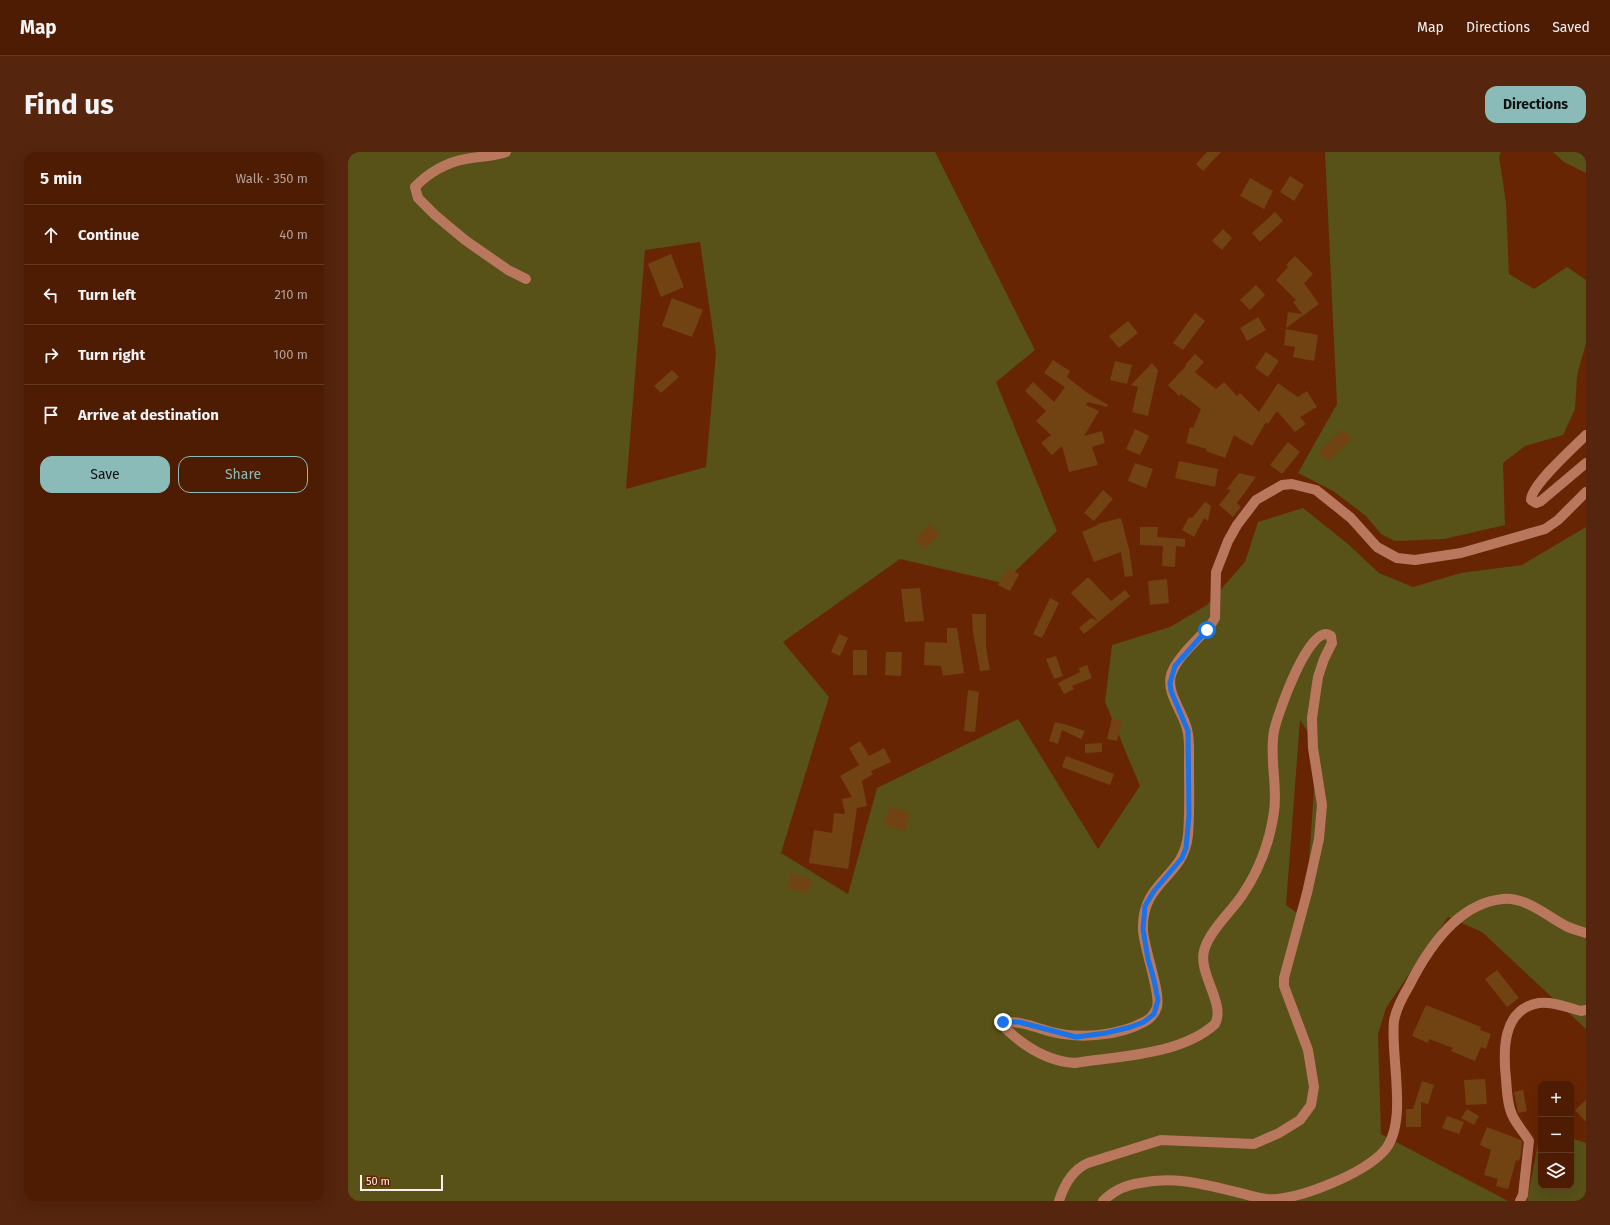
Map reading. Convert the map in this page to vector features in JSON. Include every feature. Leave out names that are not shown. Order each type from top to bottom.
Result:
[{"type":"street","points":[[506,152],[497,155],[465,159],[426,176],[415,187],[418,198],[435,215],[465,240],[508,270],[526,279]]},
{"type":"street","points":[[1586,435],[1542,481],[1534,491],[1531,500],[1536,503],[1541,501],[1586,463]]},
{"type":"street","points":[[1059,1201],[1072,1174],[1078,1167],[1088,1163],[1161,1140],[1254,1144],[1279,1133],[1300,1120],[1311,1105],[1314,1087],[1308,1050],[1284,986],[1284,978],[1307,893],[1319,839],[1322,805],[1313,748],[1312,718],[1318,678],[1324,659],[1332,643],[1331,636],[1328,634],[1319,636],[1292,677],[1274,732],[1274,811],[1264,851],[1243,894],[1209,939],[1204,951],[1205,970],[1218,1013],[1215,1024],[1188,1042],[1166,1049],[1075,1063],[1062,1062],[1026,1047],[999,1022],[1019,1022],[1076,1037],[1106,1033],[1131,1027],[1144,1022],[1154,1014],[1158,1000],[1148,959],[1143,929],[1145,906],[1154,891],[1182,858],[1186,848],[1189,816],[1188,731],[1171,691],[1171,676],[1175,666],[1215,618],[1216,572],[1228,541],[1247,511],[1256,500],[1282,485],[1292,484],[1303,486],[1316,490],[1326,497],[1351,518],[1377,547],[1389,555],[1414,560],[1461,553],[1545,529],[1558,520],[1586,492]]},
{"type":"street","points":[[1103,1201],[1113,1192],[1123,1187],[1159,1178],[1191,1182],[1266,1199],[1283,1199],[1302,1194],[1342,1179],[1367,1165],[1384,1150],[1390,1141],[1396,1117],[1394,1019],[1413,977],[1437,939],[1466,914],[1487,903],[1503,899],[1516,901],[1534,907],[1568,927],[1586,933]]},
{"type":"street","points":[[1520,1201],[1523,1195],[1530,1141],[1511,1113],[1504,1055],[1508,1029],[1516,1017],[1527,1007],[1539,1003],[1547,1003],[1581,1011],[1586,1010]]},
{"type":"shaded area","points":[[348,152],[935,152],[1035,350],[996,382],[1057,531],[1003,583],[900,559],[783,642],[829,697],[781,853],[848,894],[877,788],[1018,719],[1098,849],[1140,786],[1105,702],[1112,645],[1170,627],[1207,605],[1245,562],[1258,522],[1303,508],[1348,544],[1379,573],[1413,587],[1461,573],[1522,565],[1586,527],[1586,1029],[1482,932],[1448,917],[1386,1008],[1378,1034],[1381,1134],[1508,1201],[348,1201]],"holes":[[[700,242],[716,353],[706,467],[626,489],[645,250]],[[1300,720],[1317,745],[1305,919],[1286,905]]]},
{"type":"shaded area","points":[[1325,152],[1501,152],[1499,156],[1506,203],[1509,274],[1534,289],[1567,267],[1586,280],[1586,343],[1577,376],[1575,409],[1563,435],[1525,446],[1503,463],[1505,525],[1444,539],[1395,541],[1381,534],[1366,516],[1333,491],[1298,473],[1337,404]]},
{"type":"shaded area","points":[[1553,152],[1586,152],[1586,173],[1564,162]]},
{"type":"shaded area","points":[[1574,1139],[1586,1143],[1586,1201],[1527,1201],[1538,1143],[1538,1189],[1574,1189]]},
{"type":"building","points":[[1207,152],[1221,152],[1203,171],[1196,164]]},
{"type":"building","points":[[1290,176],[1304,185],[1294,201],[1280,192]]},
{"type":"building","points":[[1250,178],[1273,191],[1264,209],[1240,196]]},
{"type":"building","points":[[1275,212],[1283,221],[1260,242],[1252,233]]},
{"type":"building","points":[[1223,229],[1232,238],[1222,250],[1212,241]]},
{"type":"building","points":[[671,254],[684,287],[661,297],[648,264]]},
{"type":"building","points":[[1295,256],[1313,274],[1304,283],[1319,304],[1286,328],[1288,312],[1302,314],[1293,302],[1296,300],[1276,280],[1288,267],[1286,265]]},
{"type":"building","points":[[1256,285],[1265,295],[1250,310],[1240,300]]},
{"type":"building","points":[[672,298],[703,310],[692,337],[662,326]]},
{"type":"building","points":[[1195,313],[1205,321],[1183,350],[1173,343]]},
{"type":"building","points":[[1258,317],[1266,330],[1247,341],[1240,328]]},
{"type":"building","points":[[1128,321],[1138,333],[1119,348],[1109,336]]},
{"type":"building","points":[[1286,329],[1318,335],[1314,361],[1293,357],[1295,347],[1284,345]]},
{"type":"building","points":[[1266,352],[1279,361],[1268,377],[1255,368]]},
{"type":"building","points":[[1195,354],[1204,362],[1195,372],[1216,389],[1224,382],[1237,396],[1240,393],[1259,412],[1278,383],[1298,397],[1307,391],[1317,407],[1300,417],[1306,424],[1295,432],[1277,411],[1268,424],[1266,422],[1252,446],[1234,435],[1225,458],[1206,451],[1207,449],[1186,443],[1190,427],[1193,428],[1201,409],[1181,394],[1179,396],[1168,385]]},
{"type":"building","points":[[1053,360],[1070,371],[1067,377],[1086,392],[1108,405],[1107,407],[1088,402],[1086,405],[1099,411],[1084,436],[1102,431],[1105,443],[1092,447],[1098,465],[1069,472],[1062,446],[1052,455],[1041,443],[1051,435],[1036,421],[1046,411],[1025,391],[1033,382],[1054,402],[1065,387],[1044,373]]},
{"type":"building","points":[[1115,361],[1132,365],[1127,384],[1110,380]]},
{"type":"building","points":[[1152,363],[1158,370],[1148,416],[1132,412],[1138,387],[1131,385]]},
{"type":"building","points":[[672,370],[679,377],[661,393],[654,386]]},
{"type":"building","points":[[1135,429],[1149,436],[1140,455],[1126,449]]},
{"type":"building","points":[[1343,429],[1352,438],[1328,461],[1319,451]]},
{"type":"building","points":[[1288,442],[1300,452],[1282,474],[1270,465]]},
{"type":"building","points":[[1179,461],[1218,469],[1215,487],[1175,478]]},
{"type":"building","points":[[1135,463],[1153,469],[1146,488],[1128,481]]},
{"type":"building","points":[[1239,473],[1256,477],[1237,503],[1241,507],[1233,517],[1219,505],[1231,490],[1227,489]]},
{"type":"building","points":[[1103,490],[1113,499],[1094,521],[1084,513]]},
{"type":"building","points":[[1205,502],[1211,506],[1208,521],[1204,518],[1194,537],[1182,530],[1189,517],[1192,518]]},
{"type":"building","points":[[1121,518],[1129,549],[1133,576],[1125,577],[1121,552],[1094,562],[1082,532],[1098,525],[1097,524]]},
{"type":"building","points":[[930,524],[940,534],[925,549],[915,539]]},
{"type":"building","points":[[1140,527],[1158,527],[1157,537],[1185,539],[1185,547],[1176,546],[1175,567],[1162,566],[1163,546],[1140,545]]},
{"type":"building","points":[[1008,568],[1019,574],[1010,591],[998,585]]},
{"type":"building","points":[[1088,577],[1111,601],[1125,590],[1130,596],[1084,634],[1079,628],[1091,618],[1098,621],[1071,593]]},
{"type":"building","points":[[1167,579],[1169,603],[1150,605],[1148,581]]},
{"type":"building","points":[[920,588],[924,621],[905,622],[901,589]]},
{"type":"building","points":[[1050,598],[1059,603],[1042,638],[1033,634]]},
{"type":"building","points":[[972,614],[986,614],[986,647],[990,670],[980,671],[973,632]]},
{"type":"building","points":[[947,628],[957,628],[964,673],[943,676],[941,666],[924,665],[925,642],[947,643]]},
{"type":"building","points":[[839,634],[848,638],[840,656],[831,652]]},
{"type":"building","points":[[853,650],[867,650],[867,675],[853,675]]},
{"type":"building","points":[[886,652],[902,652],[901,676],[885,675]]},
{"type":"building","points":[[1056,656],[1063,676],[1054,679],[1046,659]]},
{"type":"building","points":[[1087,665],[1092,678],[1072,686],[1074,689],[1064,694],[1058,683],[1080,672],[1079,668]]},
{"type":"building","points":[[968,690],[979,692],[975,732],[964,731]]},
{"type":"building","points":[[1112,718],[1122,720],[1117,741],[1107,739]]},
{"type":"building","points":[[1055,722],[1085,731],[1081,739],[1062,730],[1058,744],[1049,741]]},
{"type":"building","points":[[860,741],[869,756],[884,748],[891,762],[871,771],[873,774],[862,781],[867,806],[857,808],[848,869],[809,863],[814,830],[832,833],[834,813],[845,814],[842,799],[852,797],[840,776],[859,765],[849,748]]},
{"type":"building","points":[[1102,743],[1102,752],[1085,753],[1085,744]]},
{"type":"building","points":[[1066,756],[1114,774],[1110,785],[1062,767]]},
{"type":"building","points":[[889,807],[910,813],[905,831],[884,825]]},
{"type":"building","points":[[792,873],[812,880],[807,894],[787,887]]},
{"type":"building","points":[[1497,970],[1519,998],[1507,1007],[1485,979]]},
{"type":"building","points":[[1426,1005],[1481,1027],[1480,1030],[1491,1034],[1486,1049],[1481,1047],[1475,1061],[1451,1051],[1453,1048],[1429,1039],[1428,1043],[1412,1036]]},
{"type":"building","points":[[1485,1079],[1487,1104],[1466,1105],[1464,1080]]},
{"type":"building","points":[[1422,1081],[1434,1085],[1428,1104],[1421,1102],[1421,1127],[1406,1127],[1406,1109],[1413,1109]]},
{"type":"building","points":[[1523,1090],[1527,1111],[1518,1113],[1514,1092]]},
{"type":"building","points":[[1586,1100],[1586,1122],[1575,1110]]},
{"type":"building","points":[[1467,1109],[1479,1116],[1474,1125],[1461,1118]]},
{"type":"building","points":[[1447,1116],[1464,1122],[1459,1134],[1442,1128]]},
{"type":"building","points":[[1487,1127],[1521,1140],[1522,1142],[1519,1161],[1516,1160],[1508,1189],[1496,1186],[1498,1179],[1484,1175],[1491,1150],[1480,1145]]},
{"type":"route","points":[[1003,1022],[1019,1022],[1076,1037],[1092,1036],[1131,1027],[1144,1022],[1154,1014],[1158,1006],[1158,1000],[1148,959],[1143,929],[1145,906],[1149,897],[1176,867],[1182,858],[1186,848],[1189,816],[1188,731],[1171,691],[1170,683],[1175,666],[1207,630]]}]
